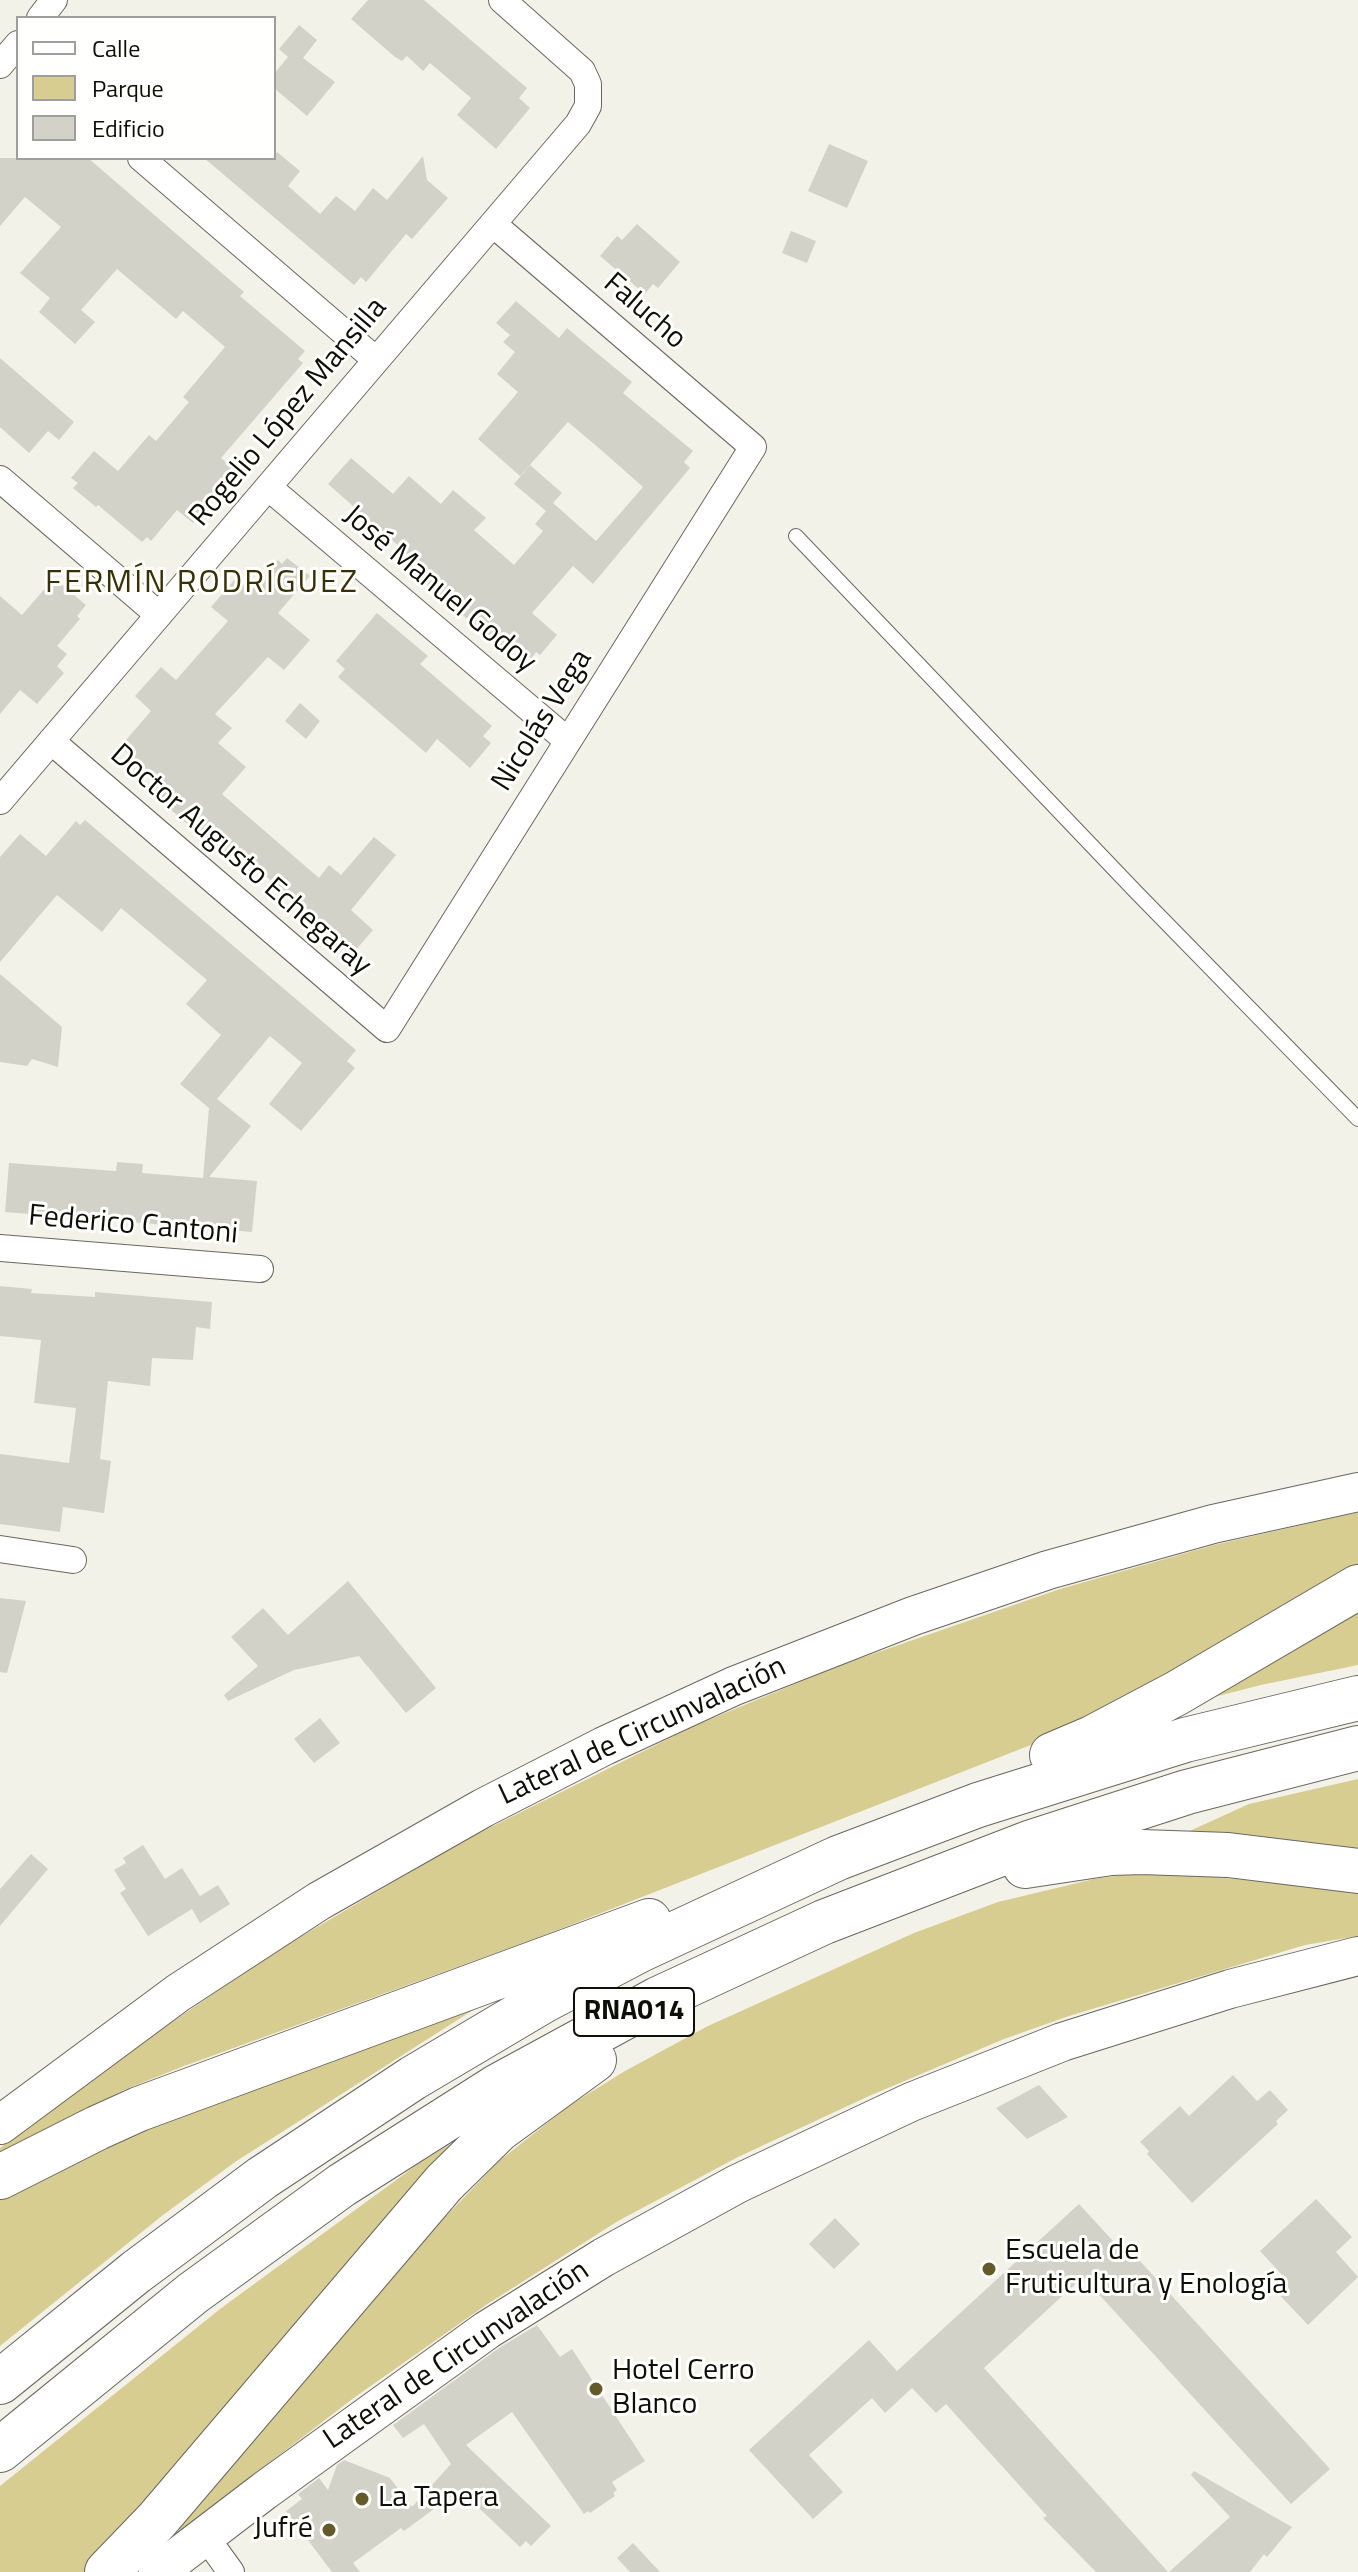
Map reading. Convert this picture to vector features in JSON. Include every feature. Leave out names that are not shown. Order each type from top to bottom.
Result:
[{"type":"highway","points":[[0,2177],[97,2128],[212,2081],[616,1932],[850,1854],[1124,1722],[1358,1587]]},
{"type":"highway","name":"RNA014","points":[[0,2382],[136,2272],[262,2178],[413,2078],[577,1983],[677,1932],[850,1854],[978,1805],[1231,1727],[1358,1698]]},
{"type":"highway","name":"RNA014","points":[[0,2450],[193,2293],[342,2185],[548,2058],[729,1965],[882,1898],[1029,1843],[1173,1797],[1358,1748]]},
{"type":"highway","points":[[882,1898],[1016,1868],[1127,1852],[1228,1855],[1358,1871]]},
{"type":"highway","points":[[107,2572],[157,2520],[416,2212],[472,2154],[532,2105],[729,1965]]},
{"type":"street","points":[[42,16],[54,0]]},
{"type":"street","name":"Rogelio López Mansilla","points":[[0,801],[578,124],[588,106],[588,84],[582,71],[502,0]]},
{"type":"street","points":[[143,160],[376,360]]},
{"type":"street","name":"Falucho","points":[[493,224],[753,447]]},
{"type":"street","name":"Nicolás Vega","points":[[387,1029],[753,447]]},
{"type":"street","points":[[0,479],[159,615]]},
{"type":"street","name":"José Manuel Godoy","points":[[268,487],[568,741]]},
{"type":"street","name":"Doctor Augusto Echegaray","points":[[51,741],[387,1029]]},
{"type":"street","name":"Federico Cantoni","points":[[0,1248],[260,1269]]},
{"type":"street","name":"Lateral de Circunvalación","points":[[0,2125],[178,1993],[319,1901],[496,1801],[720,1692],[913,1616],[1048,1570],[1213,1524],[1358,1492]]},
{"type":"street","points":[[0,1549],[73,1560]]},
{"type":"street","name":"Lateral de Circunvalación","points":[[158,2572],[327,2444],[487,2330],[604,2257],[737,2184],[911,2102],[1062,2042],[1230,1989],[1358,1956]]},
{"type":"street","points":[[205,2536],[231,2572]]},
{"type":"lane","points":[[796,536],[1358,1119]]},
{"type":"green space","points":[[1358,1512],[1358,1566],[1306,1598],[1059,1734],[537,1938],[184,2066],[124,2090],[0,2154],[0,2148],[100,2071],[278,1950],[465,1840],[694,1726],[838,1666],[1060,1589],[1214,1545]]},
{"type":"green space","points":[[1358,1598],[1358,1665],[1183,1705]]},
{"type":"green space","points":[[1358,1779],[1358,1860],[1172,1839],[1249,1804]]},
{"type":"green space","points":[[1136,1873],[1187,1874],[1358,1892],[1358,1936],[1305,1945],[1069,2016],[1004,2039],[869,2096],[738,2157],[618,2221],[486,2305],[355,2397],[180,2531],[179,2527],[424,2239],[499,2161],[570,2105],[708,2026],[914,1933],[998,1902],[1094,1879]]},
{"type":"green space","points":[[481,2005],[235,2162],[163,2215],[0,2346],[0,2190],[65,2156]]},
{"type":"green space","points":[[486,2122],[94,2572],[0,2572],[0,2486],[220,2309],[418,2164]]},
{"type":"building","points":[[368,0],[424,0],[527,88],[519,98],[530,108],[496,149],[457,115],[471,98],[430,63],[423,71],[407,56],[402,61],[395,57],[351,19]]},
{"type":"building","points":[[299,25],[317,40],[303,58],[335,82],[307,116],[276,90],[276,72],[288,57],[279,49]]},
{"type":"building","points":[[829,144],[868,161],[847,208],[808,191]]},
{"type":"building","points":[[276,154],[300,171],[288,186],[320,214],[336,196],[355,211],[373,188],[387,200],[423,156],[427,180],[448,198],[412,239],[406,234],[366,282],[361,277],[354,285],[206,160],[276,160]]},
{"type":"building","points":[[0,158],[90,160],[244,292],[240,296],[305,351],[298,359],[303,363],[221,458],[233,468],[213,490],[216,492],[205,504],[208,506],[193,523],[177,510],[151,541],[147,537],[142,542],[73,488],[78,483],[71,478],[94,451],[118,471],[149,435],[156,441],[189,402],[183,397],[225,347],[183,311],[176,319],[117,269],[81,310],[95,322],[75,344],[39,312],[50,298],[20,273],[61,227],[25,197],[0,226]]},
{"type":"building","points":[[637,224],[680,262],[658,288],[653,284],[645,294],[600,256],[617,236],[622,240]]},
{"type":"building","points":[[791,231],[816,241],[807,263],[782,253]]},
{"type":"building","points":[[516,301],[559,338],[567,328],[632,382],[623,393],[693,451],[684,462],[690,468],[593,584],[573,566],[532,613],[557,635],[540,655],[536,652],[531,659],[510,641],[503,649],[427,585],[395,557],[402,549],[328,484],[351,458],[393,494],[409,476],[441,504],[453,490],[486,518],[474,530],[514,565],[543,531],[535,524],[546,511],[514,484],[530,465],[562,493],[553,503],[596,541],[643,487],[600,449],[568,422],[520,476],[478,439],[518,392],[497,374],[515,352],[503,342],[510,335],[496,323]]},
{"type":"building","points":[[0,358],[74,422],[59,440],[48,431],[29,453],[0,427]]},
{"type":"building","points":[[287,558],[310,576],[278,613],[310,640],[284,670],[268,657],[215,714],[232,728],[218,743],[246,767],[222,794],[319,878],[329,865],[341,875],[374,837],[396,855],[351,910],[373,930],[354,952],[232,847],[225,856],[151,793],[161,782],[124,750],[129,743],[126,740],[151,711],[135,696],[161,667],[176,680],[228,621],[211,607],[236,578],[251,591],[278,560],[282,564]]},
{"type":"building","points":[[54,578],[86,605],[77,616],[80,619],[57,646],[67,654],[57,666],[64,673],[37,704],[20,690],[0,714],[0,596],[22,615]]},
{"type":"building","points":[[377,613],[428,656],[420,664],[492,726],[483,736],[491,743],[470,768],[437,739],[426,753],[338,677],[345,669],[336,661]]},
{"type":"building","points":[[300,703],[320,721],[306,739],[285,721]]},
{"type":"building","points":[[85,820],[356,1050],[347,1061],[355,1068],[301,1131],[269,1104],[302,1063],[270,1036],[217,1099],[251,1126],[209,1177],[257,1181],[252,1232],[5,1212],[9,1163],[116,1171],[117,1162],[143,1164],[142,1173],[203,1178],[209,1108],[180,1084],[221,1035],[186,1004],[207,980],[121,908],[102,932],[57,895],[0,962],[0,857],[20,834],[46,856],[76,821],[80,825]]},
{"type":"building","points":[[0,974],[62,1027],[58,1067],[32,1059],[27,1066],[0,1062]]},
{"type":"building","points":[[0,1286],[32,1289],[31,1293],[95,1297],[95,1292],[212,1302],[210,1329],[196,1327],[193,1360],[152,1358],[150,1386],[108,1381],[100,1459],[111,1461],[104,1513],[63,1507],[60,1532],[0,1524],[0,1454],[69,1463],[76,1408],[34,1403],[41,1340],[0,1336]]},
{"type":"building","points":[[348,1581],[436,1688],[406,1713],[359,1656],[294,1670],[228,1701],[224,1695],[258,1666],[231,1637],[263,1608],[288,1635]]},
{"type":"building","points":[[0,1598],[26,1601],[7,1673],[0,1672]]},
{"type":"building","points":[[320,1718],[340,1743],[314,1763],[294,1739]]},
{"type":"building","points":[[143,1845],[165,1879],[182,1868],[200,1896],[218,1885],[230,1904],[200,1923],[192,1909],[148,1936],[120,1893],[126,1889],[114,1870],[126,1863],[123,1858]]},
{"type":"building","points":[[31,1854],[48,1869],[0,1926],[0,1889]]},
{"type":"building","points":[[1233,2075],[1257,2101],[1270,2090],[1288,2110],[1276,2121],[1278,2124],[1192,2203],[1147,2154],[1149,2151],[1140,2142],[1180,2106],[1189,2116]]},
{"type":"building","points":[[1039,2085],[1068,2117],[1027,2139],[996,2108]]},
{"type":"building","points":[[1316,2199],[1352,2237],[1336,2252],[1358,2277],[1308,2325],[1272,2287],[1283,2276],[1260,2251]]},
{"type":"building","points":[[1079,2204],[1125,2254],[1129,2249],[1330,2469],[1291,2504],[1083,2277],[984,2368],[1168,2572],[1096,2572],[1043,2518],[1047,2516],[946,2404],[936,2413],[912,2388],[885,2413],[872,2398],[809,2455],[843,2492],[813,2519],[749,2450],[869,2340],[897,2371]]},
{"type":"building","points":[[835,2218],[860,2244],[834,2269],[809,2244]]},
{"type":"building","points":[[537,2325],[560,2357],[572,2349],[645,2461],[612,2482],[617,2490],[613,2493],[615,2496],[584,2514],[512,2412],[466,2445],[551,2526],[531,2546],[526,2541],[520,2547],[460,2490],[353,2563],[360,2572],[332,2572],[286,2511],[302,2499],[298,2494],[319,2478],[328,2490],[337,2465],[344,2460],[390,2478],[412,2507],[451,2464],[424,2424],[403,2438],[393,2425],[499,2348]]},
{"type":"building","points":[[1194,2471],[1292,2527],[1250,2572],[1169,2572],[1230,2517],[1191,2475]]},
{"type":"building","points":[[633,2543],[660,2572],[630,2572],[617,2558]]},
{"type":"place","name":"Escuela de Fruticultura y Enología","points":[[989,2269]]},
{"type":"place","name":"Hotel Cerro Blanco","points":[[596,2389]]},
{"type":"place","name":"La Tapera","points":[[362,2499]]},
{"type":"place","name":"Jufré","points":[[329,2530]]},
{"type":"district","name":"FERMÍN RODRÍGUEZ","points":[[202,584]]}]
